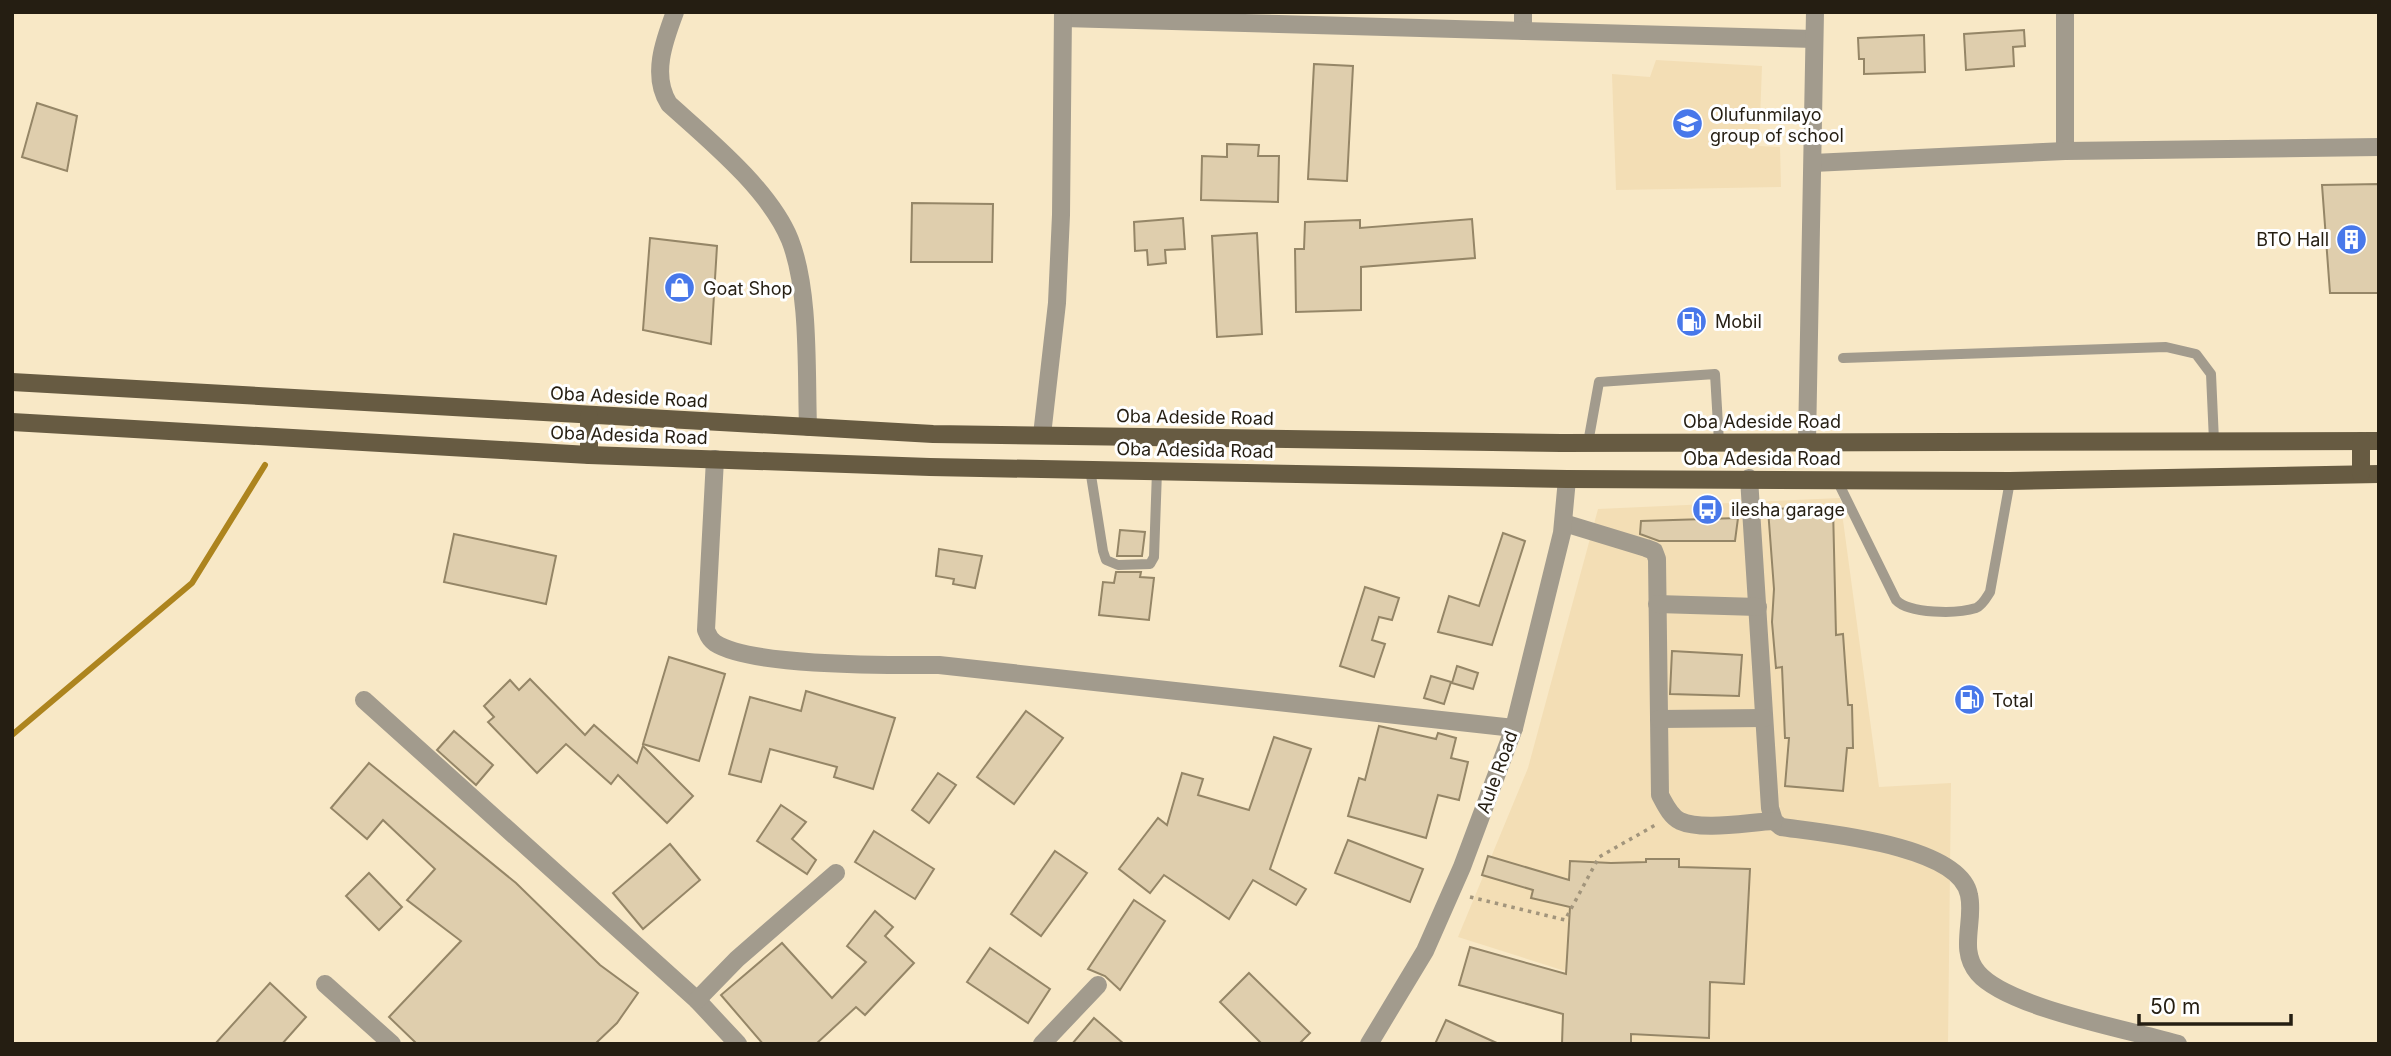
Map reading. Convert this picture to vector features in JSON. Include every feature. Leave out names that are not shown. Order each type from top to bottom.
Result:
[{"type":"main road","name":"Oba Adeside Road","points":[[12,382],[589,416],[1042,435],[1587,443],[2370,441]]},
{"type":"main road","points":[[589,416],[589,455]]},
{"type":"main road","name":"Oba Adesida Road","points":[[12,422],[589,455],[1157,471],[1567,480],[1836,478],[2010,481],[2370,474]]},
{"type":"main road","points":[[2370,441],[2370,474]]},
{"type":"street","points":[[676,12],[662,52],[661,92],[669,104],[751,180],[790,238],[801,275],[808,427]]},
{"type":"street","points":[[1523,12],[1523,31]]},
{"type":"street","points":[[1807,442],[1815,12]]},
{"type":"street","points":[[2064,12],[2065,151]]},
{"type":"street","points":[[1042,435],[1057,303],[1061,215],[1063,15],[1814,39]]},
{"type":"street","points":[[1813,163],[2065,151],[2379,147]]},
{"type":"street","points":[[715,459],[706,630],[717,645],[766,657],[859,664],[939,665],[1514,728]]},
{"type":"street","points":[[1749,478],[1770,808],[1774,821],[1781,827],[1860,838],[1926,857],[1955,872],[1966,883],[1970,898],[1967,942],[1970,958],[1977,971],[1991,984],[2053,1010],[2178,1044]]},
{"type":"street","name":"Aule Road","points":[[1368,1044],[1424,951],[1450,893],[1514,728],[1564,523],[1567,480]]},
{"type":"street","points":[[1564,523],[1654,551],[1657,559],[1660,794],[1673,815],[1694,825],[1774,821]]},
{"type":"street","points":[[1657,604],[1758,607]]},
{"type":"street","points":[[363,701],[697,1000],[738,1044]]},
{"type":"street","points":[[1659,719],[1764,718]]},
{"type":"street","points":[[697,1000],[737,959],[836,873]]},
{"type":"street","points":[[325,984],[392,1044]]},
{"type":"street","points":[[1042,1044],[1098,985]]},
{"type":"lane","points":[[1843,358],[2166,346],[2196,354],[2211,374],[2214,441]]},
{"type":"lane","points":[[1587,443],[1598,382],[1715,374],[1718,442]]},
{"type":"lane","points":[[1090,469],[1103,551],[1107,560],[1118,565],[1150,564],[1154,557],[1157,471]]},
{"type":"lane","points":[[1836,478],[1896,600],[1903,607],[1918,611],[1975,608],[1984,603],[1990,592],[2010,481]]},
{"type":"path","points":[[1450,893],[1565,920],[1598,857],[1673,815]]},
{"type":"shaded area","name":"Olufunmilayo group of school","points":[[1656,60],[1762,66],[1759,146],[1780,147],[1781,187],[1616,190],[1612,74],[1650,77]]},
{"type":"shaded area","name":"ilesha garage","points":[[1840,498],[1879,787],[1951,783],[1948,1044],[1567,1044],[1565,971],[1458,937],[1528,768],[1598,509]]},
{"type":"building","points":[[2024,30],[2025,46],[2013,47],[2014,66],[1966,70],[1964,34]]},
{"type":"building","points":[[1924,35],[1925,72],[1864,74],[1864,59],[1859,59],[1858,38]]},
{"type":"building","points":[[1314,64],[1353,66],[1347,181],[1308,179]]},
{"type":"building","points":[[37,103],[77,116],[67,171],[22,157]]},
{"type":"building","points":[[1227,144],[1259,145],[1258,156],[1279,156],[1278,202],[1201,200],[1202,156],[1227,157]]},
{"type":"building","name":"BTO Hall","points":[[2379,184],[2379,293],[2330,293],[2322,185]]},
{"type":"building","points":[[912,203],[993,204],[992,262],[911,262]]},
{"type":"building","points":[[1183,218],[1185,249],[1165,250],[1166,263],[1148,265],[1147,250],[1135,251],[1134,222]]},
{"type":"building","points":[[1472,219],[1475,258],[1361,267],[1361,310],[1296,312],[1295,249],[1304,249],[1305,222],[1360,220],[1360,228]]},
{"type":"building","points":[[1257,233],[1262,334],[1217,337],[1212,236]]},
{"type":"building","name":"Goat Shop","points":[[650,238],[717,246],[711,344],[643,330]]},
{"type":"building","points":[[1833,507],[1836,635],[1843,634],[1848,705],[1852,705],[1853,748],[1847,748],[1843,791],[1785,786],[1789,738],[1785,738],[1782,667],[1776,668],[1768,509]]},
{"type":"building","points":[[1738,518],[1735,541],[1659,541],[1640,534],[1641,521]]},
{"type":"building","points":[[1120,530],[1145,532],[1142,556],[1117,556]]},
{"type":"building","points":[[1503,533],[1525,541],[1492,645],[1438,632],[1449,596],[1479,606]]},
{"type":"building","points":[[454,534],[556,556],[546,604],[444,582]]},
{"type":"building","points":[[939,549],[982,556],[975,588],[953,584],[954,579],[936,576]]},
{"type":"building","points":[[1116,572],[1141,572],[1140,577],[1154,578],[1149,620],[1099,615],[1103,582],[1114,583]]},
{"type":"building","points":[[1365,587],[1399,598],[1392,620],[1379,617],[1372,640],[1385,644],[1374,677],[1340,666]]},
{"type":"building","points":[[1672,651],[1742,655],[1739,696],[1670,694]]},
{"type":"building","points":[[669,657],[725,674],[699,761],[643,744]]},
{"type":"building","points":[[1457,666],[1478,673],[1473,689],[1452,683]]},
{"type":"building","points":[[1431,676],[1451,682],[1444,704],[1424,698]]},
{"type":"building","points":[[530,679],[585,735],[594,725],[637,763],[643,746],[693,796],[667,823],[618,775],[611,784],[566,744],[537,773],[488,722],[494,717],[484,706],[510,680],[519,690]]},
{"type":"building","points":[[806,691],[895,718],[873,789],[834,777],[837,767],[770,749],[761,782],[729,774],[750,697],[801,711]]},
{"type":"building","points":[[1026,711],[1063,738],[1014,804],[977,777]]},
{"type":"building","points":[[1379,726],[1436,739],[1438,733],[1456,738],[1451,758],[1468,762],[1459,800],[1438,795],[1426,838],[1348,816],[1359,778],[1365,780]]},
{"type":"building","points":[[454,731],[493,765],[476,785],[437,750]]},
{"type":"building","points":[[1274,737],[1311,749],[1270,869],[1306,889],[1296,905],[1253,880],[1229,919],[1164,875],[1150,893],[1119,869],[1158,818],[1167,825],[1182,773],[1203,779],[1198,795],[1249,810]]},
{"type":"building","points":[[369,763],[516,883],[600,965],[638,993],[617,1023],[595,1044],[417,1044],[389,1017],[461,941],[407,900],[435,869],[383,820],[367,839],[331,808]]},
{"type":"building","points":[[938,773],[956,785],[929,823],[912,810]]},
{"type":"building","points":[[781,805],[806,822],[792,839],[816,860],[807,874],[757,841]]},
{"type":"building","points":[[874,831],[934,869],[915,899],[855,862]]},
{"type":"building","points":[[1348,840],[1423,869],[1410,902],[1335,873]]},
{"type":"building","points":[[670,844],[700,880],[643,929],[613,893]]},
{"type":"building","points":[[1055,851],[1087,873],[1041,936],[1011,914]]},
{"type":"building","points":[[1488,856],[1569,880],[1570,861],[1611,863],[1679,859],[1679,867],[1750,869],[1744,984],[1710,982],[1709,1038],[1631,1034],[1631,1044],[1562,1044],[1563,1014],[1459,985],[1470,947],[1566,974],[1570,907],[1531,898],[1533,890],[1482,875]]},
{"type":"building","points":[[369,873],[402,907],[379,930],[346,896]]},
{"type":"building","points":[[1134,900],[1165,921],[1120,990],[1105,976],[1088,969]]},
{"type":"building","points":[[875,911],[893,927],[885,936],[914,963],[865,1015],[856,1007],[816,1044],[763,1044],[721,995],[782,943],[832,998],[866,962],[847,946]]},
{"type":"building","points":[[990,948],[1050,989],[1028,1023],[967,982]]},
{"type":"building","points":[[1249,973],[1310,1033],[1299,1044],[1262,1044],[1220,1002]]},
{"type":"building","points":[[270,983],[306,1017],[282,1044],[215,1044]]},
{"type":"building","points":[[1094,1018],[1124,1044],[1072,1044]]},
{"type":"building","points":[[1446,1020],[1499,1044],[1435,1044]]},
{"type":"waterway","points":[[12,735],[192,583],[265,465]]},
{"type":"place","name":"Olufunmilayo group of school","points":[[1687,124]]},
{"type":"place","name":"BTO Hall","points":[[2352,239]]},
{"type":"place","name":"Goat Shop","points":[[680,288]]},
{"type":"place","name":"Mobil","points":[[1692,321]]},
{"type":"place","name":"ilesha garage","points":[[1708,509]]},
{"type":"place","name":"Total","points":[[1969,700]]}]
